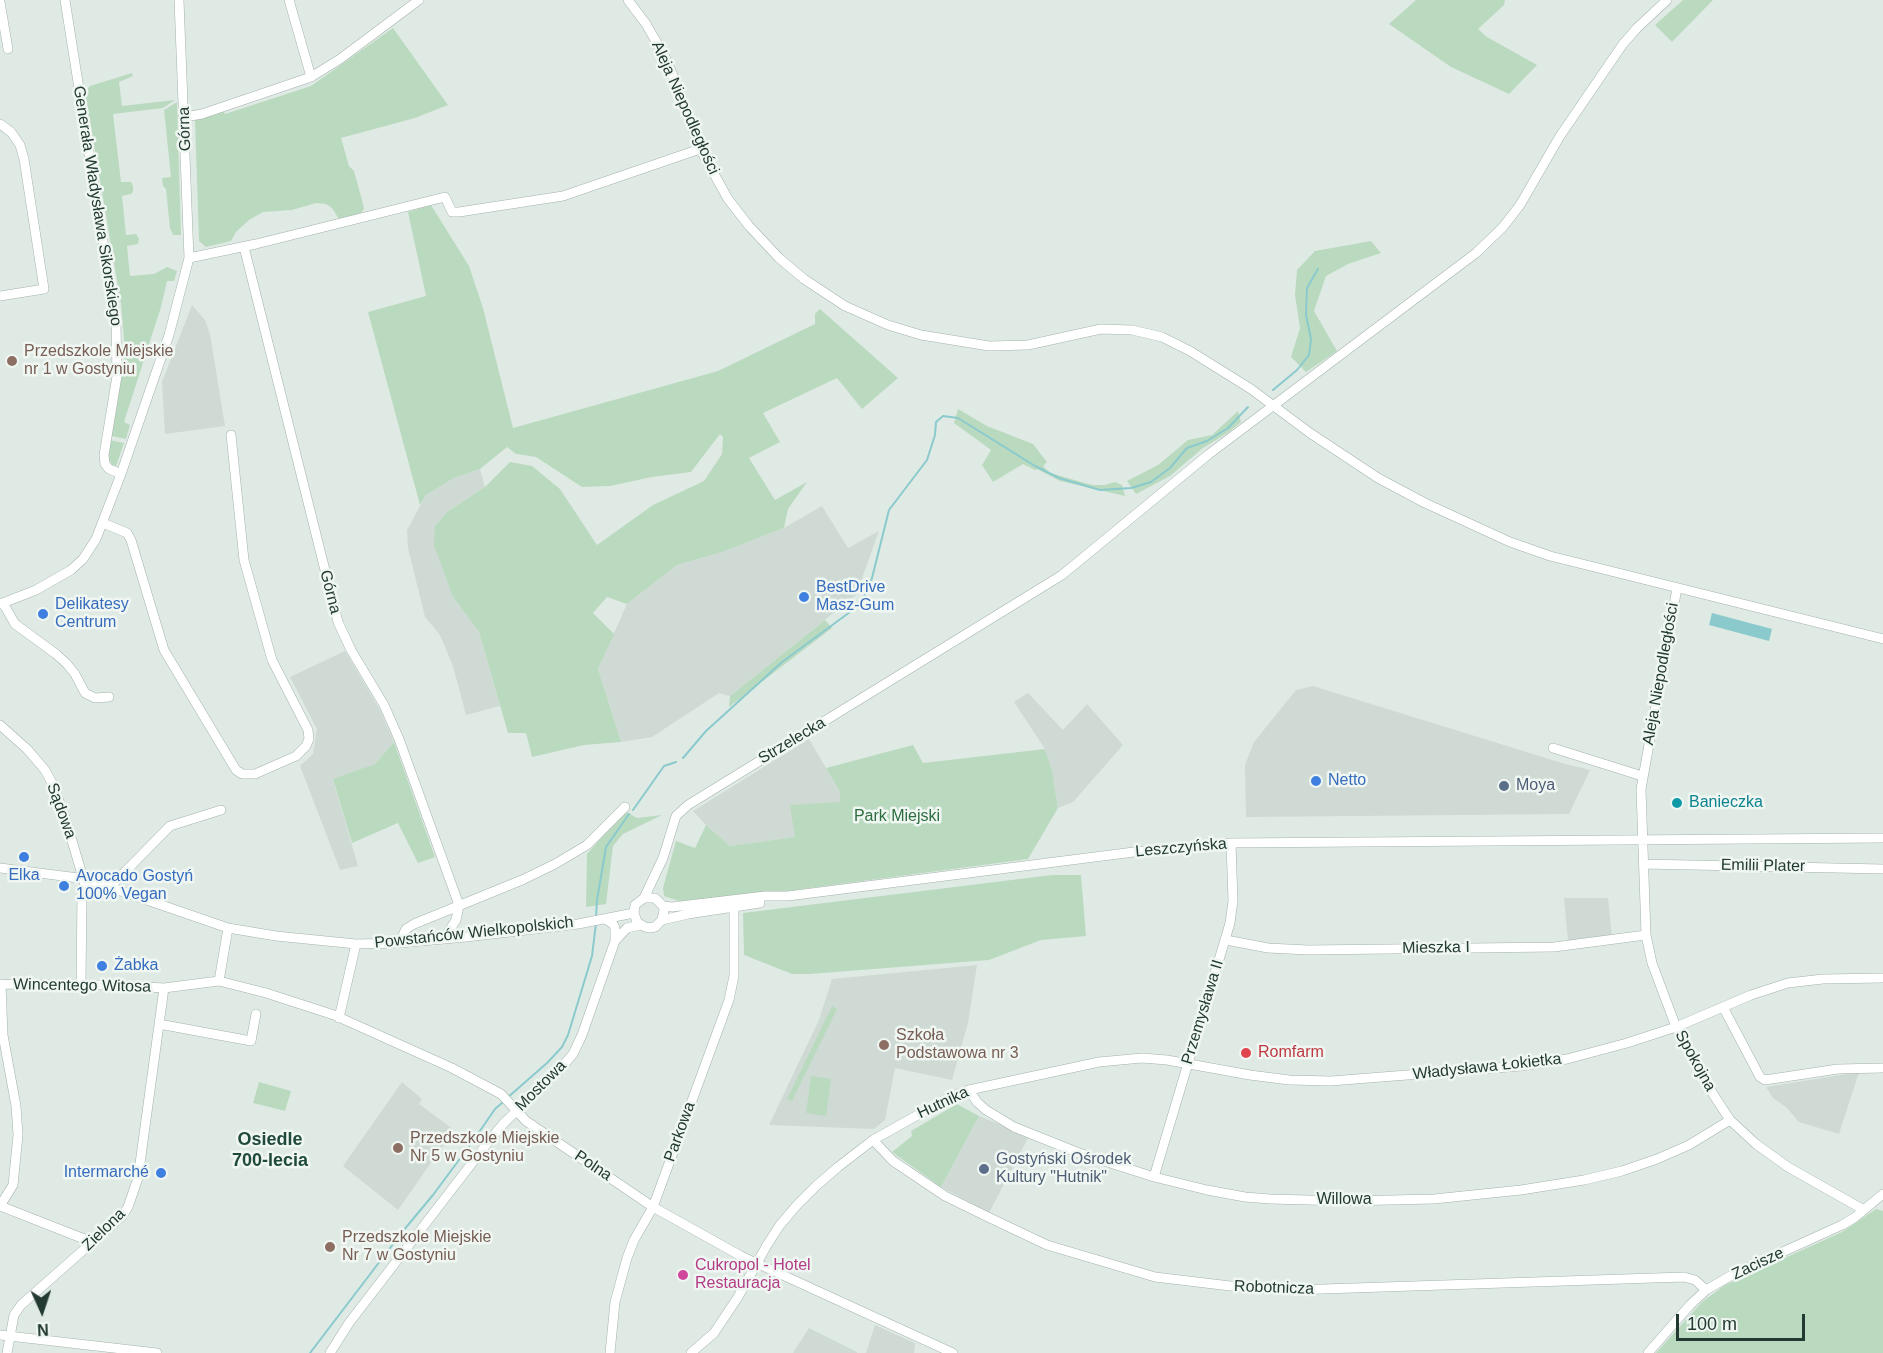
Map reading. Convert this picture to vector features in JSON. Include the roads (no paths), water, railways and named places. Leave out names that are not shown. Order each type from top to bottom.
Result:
[{"type":"street","name":"Generała Władysława Sikorskiego","points":[[65,0],[116,323],[117,376],[104,455],[105,464],[109,469],[121,474]]},
{"type":"street","name":"Górna","points":[[179,0],[189,258]]},
{"type":"street","points":[[289,0],[311,77]]},
{"type":"street","points":[[185,117],[202,114],[311,77],[340,59],[419,0]]},
{"type":"street","name":"Aleja Niepodległości","points":[[628,0],[646,24],[665,57],[700,149],[728,199],[758,237],[792,269],[838,302],[873,319],[921,335],[989,346],[1024,346],[1101,329],[1124,329],[1162,337],[1190,351],[1274,405],[1310,433],[1378,478],[1465,522],[1538,552],[1677,588],[1642,776],[1643,839]]},
{"type":"street","name":"Strzelecka","points":[[661,903],[657,886],[663,858],[676,816],[688,805],[1062,575],[1209,454],[1460,266],[1490,241],[1520,205],[1560,136],[1623,44],[1667,0]]},
{"type":"street","points":[[0,2],[8,49]]},
{"type":"street","points":[[0,124],[11,132],[20,145],[24,159],[44,290],[0,296]]},
{"type":"street","points":[[109,697],[95,698],[85,693],[67,664],[15,624],[1,604],[36,590],[71,570],[83,559],[96,539],[169,335],[189,258],[244,247],[445,197],[452,212],[540,201],[584,190],[700,149]]},
{"type":"street","name":"Górna","points":[[244,247],[338,622],[351,650],[384,705],[399,739],[459,905]]},
{"type":"street","points":[[103,523],[127,533],[131,540],[164,650],[236,770],[242,774],[255,774],[296,756],[306,746],[309,739],[308,730],[272,660],[244,560],[231,435]]},
{"type":"street","points":[[1677,588],[1883,639]]},
{"type":"street","name":"Sądowa","points":[[0,725],[27,749],[45,770],[64,814],[81,871],[86,879]]},
{"type":"street","points":[[1553,748],[1642,776]]},
{"type":"street","points":[[399,943],[406,929],[414,924],[522,880],[563,860],[587,845],[624,807]]},
{"type":"street","points":[[110,887],[170,826],[221,810]]},
{"type":"street","name":"Leszczyńska","points":[[662,920],[788,896],[1134,852],[1232,843],[1883,838]]},
{"type":"street","name":"Spokojna","points":[[1643,839],[1646,935],[1652,963],[1676,1028],[1713,1094],[1730,1120],[1756,1144],[1788,1167],[1864,1210]]},
{"type":"street","name":"Przemysława II","points":[[1154,1177],[1226,940],[1233,901],[1232,843]]},
{"type":"street","name":"Strzelecka","points":[[644,898],[663,858]]},
{"type":"street","name":"Emilii Plater","points":[[1643,864],[1883,869]]},
{"type":"street","name":"Powstańców Wielkopolskich","points":[[0,868],[86,879],[228,928],[276,936],[356,944],[466,937],[578,924],[634,913]]},
{"type":"street","points":[[81,985],[82,892],[86,879]]},
{"type":"street","name":"Leszczyńska","points":[[661,903],[672,907],[765,896],[788,896]]},
{"type":"street","points":[[615,941],[627,928],[640,925],[655,927],[662,920],[664,910],[661,903],[651,897],[644,898],[635,905],[634,913],[640,925]]},
{"type":"street","points":[[444,939],[456,920],[459,905]]},
{"type":"street","name":"Parkowa","points":[[610,1353],[615,1302],[634,1240],[653,1206],[732,987],[735,976],[734,907]]},
{"type":"street","points":[[605,919],[615,928],[615,941]]},
{"type":"street","points":[[456,920],[466,937]]},
{"type":"street","points":[[219,981],[228,928]]},
{"type":"street","name":"Mieszka I","points":[[1226,940],[1278,948],[1356,950],[1554,947],[1646,935]]},
{"type":"street","name":"Mostowa","points":[[330,1353],[349,1323],[514,1109],[561,1069],[573,1054],[582,1035],[615,941]]},
{"type":"street","points":[[339,1018],[356,944]]},
{"type":"street","name":"Władysława Łokietka","points":[[1187,1063],[1288,1080],[1331,1081],[1521,1066],[1567,1059],[1676,1028],[1751,995],[1788,983],[1883,978]]},
{"type":"street","name":"Polna","points":[[164,988],[219,981],[266,993],[339,1018],[452,1068],[501,1094],[526,1121],[653,1206],[757,1263],[953,1353]]},
{"type":"street","points":[[0,984],[3,1035],[16,1106],[18,1135],[13,1185],[0,1206],[92,1242]]},
{"type":"street","name":"Wincentego Witosa","points":[[0,984],[164,988]]},
{"type":"street","name":"Zielona","points":[[7,1353],[14,1315],[21,1305],[122,1216],[128,1207],[135,1190],[164,988]]},
{"type":"street","points":[[1723,1007],[1760,1077],[1765,1080],[1838,1069],[1883,1068]]},
{"type":"street","points":[[159,1024],[251,1041],[256,1014]]},
{"type":"street","name":"Hutnika","points":[[691,1353],[706,1341],[724,1320],[776,1232],[796,1205],[838,1167],[873,1140],[948,1098],[969,1090],[1099,1062],[1142,1058],[1187,1063]]},
{"type":"street","name":"Willowa","points":[[969,1090],[986,1110],[1017,1128],[1079,1153],[1154,1177],[1212,1192],[1270,1199],[1346,1201],[1456,1197],[1584,1180],[1622,1171],[1689,1145],[1730,1120]]},
{"type":"street","name":"Robotnicza","points":[[873,1140],[893,1161],[936,1190],[990,1218],[1047,1245],[1155,1277],[1247,1288],[1293,1290],[1684,1277],[1695,1280],[1706,1290]]},
{"type":"street","name":"Zacisze","points":[[1648,1353],[1706,1290],[1732,1275],[1842,1225],[1883,1194]]},
{"type":"street","points":[[0,1335],[157,1353]]},
{"type":"water","points":[[1712,613],[1772,629],[1769,641],[1709,625]]},
{"type":"waterway","points":[[1273,390],[1297,370],[1309,355],[1311,339],[1306,315],[1307,288],[1318,269]]},
{"type":"waterway","points":[[683,758],[706,731],[782,662],[850,612],[864,597],[872,578],[889,510],[927,460],[935,435],[936,422],[943,416],[958,418],[1035,466],[1059,478],[1100,490],[1131,488],[1151,482],[1170,468],[1187,448],[1207,441],[1228,428],[1248,407]]},
{"type":"waterway","points":[[633,810],[664,766],[676,762]]},
{"type":"waterway","points":[[596,917],[606,847],[629,814]]},
{"type":"waterway","points":[[507,1098],[562,1047],[568,1035],[592,956],[596,923]]},
{"type":"waterway","points":[[310,1353],[433,1195],[495,1109],[503,1102]]},
{"type":"place","name":"Przedszkole Miejskie nr 1 w Gostyniu","points":[[12,361]]},
{"type":"place","name":"BestDrive Masz-Gum","points":[[804,597]]},
{"type":"place","name":"Delikatesy Centrum","points":[[43,614]]},
{"type":"place","name":"Netto","points":[[1316,781]]},
{"type":"place","name":"Moya","points":[[1504,786]]},
{"type":"place","name":"Banieczka","points":[[1677,803]]},
{"type":"place","name":"Elka","points":[[24,857]]},
{"type":"place","name":"Avocado Gostyń 100% Vegan","points":[[64,886]]},
{"type":"place","name":"Żabka","points":[[102,966]]},
{"type":"place","name":"Szkoła Podstawowa nr 3","points":[[884,1045]]},
{"type":"place","name":"Romfarm","points":[[1246,1053]]},
{"type":"place","name":"Przedszkole Miejskie Nr 5 w Gostyniu","points":[[398,1148]]},
{"type":"place","name":"Gostyński Ośrodek Kultury \"Hutnik\"","points":[[984,1169]]},
{"type":"place","name":"Intermarché","points":[[161,1173]]},
{"type":"place","name":"Przedszkole Miejskie Nr 7 w Gostyniu","points":[[330,1247]]},
{"type":"place","name":"Cukropol - Hotel Restauracja","points":[[683,1275]]},
{"type":"district","name":"Osiedle 700-lecia","points":[[270,1150]]},
{"type":"park label","name":"Park Miejski","points":[[897,817]]}]
